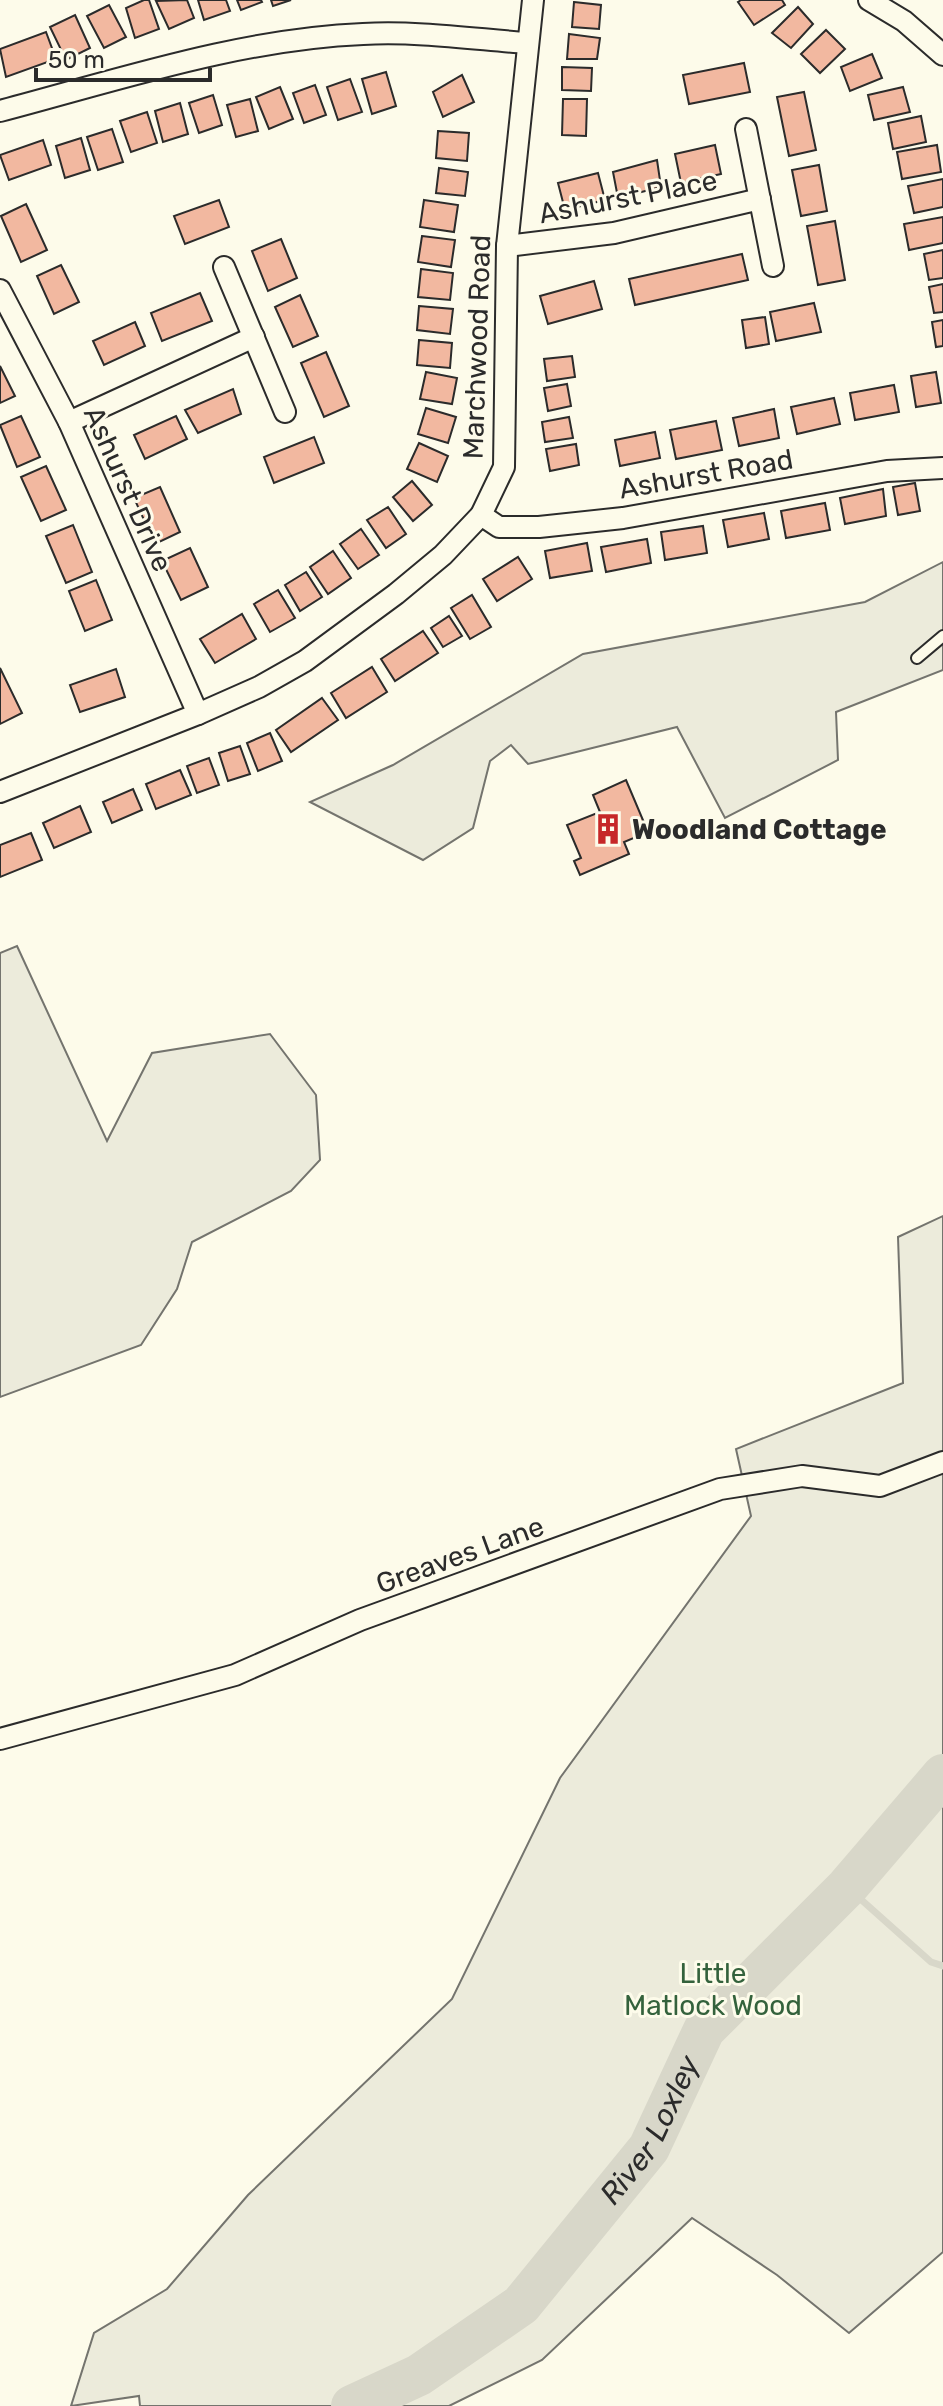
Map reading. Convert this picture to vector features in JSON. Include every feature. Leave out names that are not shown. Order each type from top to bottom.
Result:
[{"type":"street","name":"Marchwood Road","points":[[0,792],[259,687],[356,626],[443,555],[481,515],[504,467],[507,246],[533,0]]},
{"type":"street","points":[[869,0],[904,21],[943,55]]},
{"type":"street","points":[[0,111],[221,55],[304,40],[405,33],[527,43]]},
{"type":"street","name":"Ashurst Place","points":[[746,129],[773,266]]},
{"type":"street","name":"Ashurst Place","points":[[507,246],[614,233],[760,199]]},
{"type":"street","points":[[224,267],[285,412]]},
{"type":"street","name":"Ashurst Drive","points":[[0,290],[69,422],[198,714]]},
{"type":"street","points":[[69,422],[254,337]]},
{"type":"street","name":"Ashurst Road","points":[[481,515],[499,527],[539,527],[623,518],[887,471],[943,468]]},
{"type":"street","name":"Greaves Lane","points":[[0,1739],[235,1675],[360,1620],[720,1489],[802,1476],[880,1486],[943,1462]]},
{"type":"lane","points":[[917,658],[943,636]]},
{"type":"green space","points":[[943,562],[943,670],[836,712],[838,760],[725,818],[677,727],[528,764],[511,745],[490,761],[473,828],[423,860],[310,802],[393,765],[583,654],[865,602]]},
{"type":"green space","points":[[17,946],[107,1141],[152,1053],[270,1034],[316,1095],[320,1160],[291,1191],[192,1242],[177,1289],[141,1345],[0,1397],[0,953]]},
{"type":"green space","name":"Little Matlock Wood","points":[[943,1216],[943,2252],[849,2333],[777,2275],[692,2218],[542,2360],[449,2406],[140,2406],[139,2396],[71,2406],[94,2333],[167,2289],[248,2195],[452,1999],[560,1778],[751,1516],[736,1449],[903,1383],[898,1237]]},
{"type":"building","points":[[149,0],[159,29],[135,38],[126,8]]},
{"type":"building","points":[[187,0],[194,18],[169,29],[156,1]]},
{"type":"building","points":[[198,0],[226,0],[230,11],[204,20]]},
{"type":"building","points":[[237,0],[261,0],[262,2],[241,10]]},
{"type":"building","points":[[271,0],[291,0],[273,6]]},
{"type":"building","points":[[782,0],[785,5],[754,25],[738,2]]},
{"type":"building","points":[[574,2],[601,5],[599,29],[572,27]]},
{"type":"building","points":[[109,5],[126,37],[104,48],[87,16]]},
{"type":"building","points":[[798,7],[813,24],[791,48],[772,33]]},
{"type":"building","points":[[75,15],[90,48],[66,60],[50,27]]},
{"type":"building","points":[[826,30],[845,49],[820,73],[801,54]]},
{"type":"building","points":[[46,32],[56,59],[6,77],[0,49]]},
{"type":"building","points":[[569,34],[600,38],[597,59],[567,59]]},
{"type":"building","points":[[872,54],[882,78],[850,91],[841,67]]},
{"type":"building","points":[[744,63],[750,92],[689,104],[683,75]]},
{"type":"building","points":[[562,67],[592,68],[591,91],[562,90]]},
{"type":"building","points":[[386,72],[396,106],[372,114],[362,79]]},
{"type":"building","points":[[462,75],[474,102],[443,117],[433,92]]},
{"type":"building","points":[[350,79],[362,112],[338,120],[327,87]]},
{"type":"building","points":[[315,85],[326,115],[304,123],[293,93]]},
{"type":"building","points":[[280,87],[293,119],[269,129],[256,97]]},
{"type":"building","points":[[903,87],[910,112],[874,120],[868,95]]},
{"type":"building","points":[[804,92],[816,150],[789,156],[777,97]]},
{"type":"building","points":[[213,95],[222,125],[199,133],[189,103]]},
{"type":"building","points":[[250,99],[258,131],[236,137],[227,105]]},
{"type":"building","points":[[563,99],[587,99],[586,136],[562,135]]},
{"type":"building","points":[[180,103],[188,134],[163,142],[155,111]]},
{"type":"building","points":[[147,112],[157,143],[131,152],[120,121]]},
{"type":"building","points":[[921,116],[926,142],[893,149],[888,123]]},
{"type":"building","points":[[112,129],[123,162],[98,170],[87,137]]},
{"type":"building","points":[[438,131],[469,133],[467,161],[436,158]]},
{"type":"building","points":[[81,138],[90,170],[65,178],[56,146]]},
{"type":"building","points":[[43,140],[51,165],[9,180],[0,155]]},
{"type":"building","points":[[715,145],[721,174],[681,183],[675,154]]},
{"type":"building","points":[[937,145],[941,172],[902,179],[897,152]]},
{"type":"building","points":[[657,160],[661,187],[618,198],[613,172]]},
{"type":"building","points":[[819,165],[827,211],[801,216],[792,170]]},
{"type":"building","points":[[439,168],[468,172],[465,196],[436,193]]},
{"type":"building","points":[[598,173],[605,200],[565,210],[558,183]]},
{"type":"building","points":[[943,179],[943,207],[914,213],[908,186]]},
{"type":"building","points":[[219,200],[229,227],[185,244],[174,216]]},
{"type":"building","points":[[424,200],[458,205],[454,232],[420,227]]},
{"type":"building","points":[[26,204],[47,250],[21,262],[1,216]]},
{"type":"building","points":[[943,217],[943,243],[909,250],[904,224]]},
{"type":"building","points":[[835,221],[845,280],[818,285],[807,226]]},
{"type":"building","points":[[422,236],[455,240],[451,267],[418,262]]},
{"type":"building","points":[[281,239],[297,278],[268,291],[252,251]]},
{"type":"building","points":[[943,250],[943,278],[929,280],[924,254]]},
{"type":"building","points":[[742,254],[748,280],[635,305],[629,279]]},
{"type":"building","points":[[61,265],[79,302],[54,314],[37,276]]},
{"type":"building","points":[[421,269],[453,273],[450,300],[418,297]]},
{"type":"building","points":[[594,281],[602,309],[548,324],[540,296]]},
{"type":"building","points":[[943,284],[943,312],[934,313],[929,287]]},
{"type":"building","points":[[200,293],[212,321],[162,341],[151,313]]},
{"type":"building","points":[[300,295],[318,336],[293,347],[275,307]]},
{"type":"building","points":[[814,303],[821,332],[776,341],[770,312]]},
{"type":"building","points":[[419,306],[453,309],[450,334],[417,330]]},
{"type":"building","points":[[765,317],[769,344],[746,348],[742,320]]},
{"type":"building","points":[[943,320],[943,346],[936,347],[932,322]]},
{"type":"building","points":[[135,322],[145,346],[104,365],[93,341]]},
{"type":"building","points":[[419,340],[452,343],[450,368],[417,365]]},
{"type":"building","points":[[326,352],[349,406],[324,417],[301,363]]},
{"type":"building","points":[[572,356],[575,377],[547,381],[544,359]]},
{"type":"building","points":[[0,366],[15,396],[0,403]]},
{"type":"building","points":[[426,372],[457,378],[452,404],[420,399]]},
{"type":"building","points":[[936,372],[941,403],[916,407],[911,376]]},
{"type":"building","points":[[567,384],[571,406],[548,411],[544,388]]},
{"type":"building","points":[[894,385],[899,412],[855,420],[850,393]]},
{"type":"building","points":[[233,389],[241,414],[198,433],[185,410]]},
{"type":"building","points":[[834,398],[840,424],[797,434],[791,407]]},
{"type":"building","points":[[426,408],[456,417],[448,443],[418,434]]},
{"type":"building","points":[[774,409],[779,438],[739,446],[733,418]]},
{"type":"building","points":[[21,416],[40,457],[17,467],[0,425]]},
{"type":"building","points":[[176,416],[187,439],[145,459],[134,435]]},
{"type":"building","points":[[569,417],[573,438],[545,442],[542,422]]},
{"type":"building","points":[[716,421],[722,450],[676,459],[670,430]]},
{"type":"building","points":[[655,432],[660,458],[620,466],[615,440]]},
{"type":"building","points":[[314,437],[324,463],[274,483],[264,457]]},
{"type":"building","points":[[419,443],[448,456],[437,482],[407,469]]},
{"type":"building","points":[[576,444],[579,465],[550,471],[546,449]]},
{"type":"building","points":[[46,466],[66,510],[41,521],[21,477]]},
{"type":"building","points":[[412,481],[432,505],[413,521],[393,497]]},
{"type":"building","points":[[915,483],[920,511],[898,515],[893,487]]},
{"type":"building","points":[[160,487],[180,532],[155,544],[134,498]]},
{"type":"building","points":[[883,489],[886,516],[845,524],[840,498]]},
{"type":"building","points":[[825,503],[830,530],[786,538],[781,511]]},
{"type":"building","points":[[388,507],[406,534],[386,548],[367,520]]},
{"type":"building","points":[[764,513],[769,539],[728,547],[723,520]]},
{"type":"building","points":[[73,525],[92,572],[66,583],[46,536]]},
{"type":"building","points":[[703,526],[707,553],[665,560],[661,532]]},
{"type":"building","points":[[361,529],[379,555],[358,569],[340,544]]},
{"type":"building","points":[[647,539],[651,563],[606,572],[601,547]]},
{"type":"building","points":[[587,543],[592,571],[550,578],[545,551]]},
{"type":"building","points":[[190,548],[208,587],[181,600],[162,561]]},
{"type":"building","points":[[333,551],[351,578],[328,594],[310,567]]},
{"type":"building","points":[[518,557],[532,579],[497,601],[483,579]]},
{"type":"building","points":[[306,572],[322,597],[300,611],[285,585]]},
{"type":"building","points":[[96,580],[112,620],[85,631],[69,591]]},
{"type":"building","points":[[278,590],[295,618],[270,632],[254,604]]},
{"type":"building","points":[[472,595],[491,627],[470,639],[451,608]]},
{"type":"building","points":[[242,614],[256,639],[215,663],[200,639]]},
{"type":"building","points":[[449,616],[462,636],[443,647],[431,628]]},
{"type":"building","points":[[423,631],[438,653],[395,681],[381,659]]},
{"type":"building","points":[[372,667],[387,692],[346,718],[331,693]]},
{"type":"building","points":[[0,668],[22,713],[0,724]]},
{"type":"building","points":[[116,669],[125,697],[80,712],[70,685]]},
{"type":"building","points":[[322,698],[338,720],[291,752],[276,730]]},
{"type":"building","points":[[270,733],[282,761],[258,771],[247,743]]},
{"type":"building","points":[[240,746],[250,774],[228,781],[219,753]]},
{"type":"building","points":[[209,758],[219,785],[197,793],[187,766]]},
{"type":"building","points":[[180,770],[191,795],[156,809],[146,784]]},
{"type":"building","name":"Woodland Cottage","points":[[626,780],[648,832],[624,842],[629,854],[580,875],[574,861],[581,858],[567,825],[600,812],[593,795]]},
{"type":"building","points":[[133,789],[142,810],[112,823],[103,802]]},
{"type":"building","points":[[80,806],[91,832],[54,848],[43,823]]},
{"type":"building","points":[[31,833],[42,860],[0,877],[0,845]]},
{"type":"waterway","name":"River Loxley","points":[[352,2406],[419,2375],[521,2305],[649,2148],[704,2030],[847,1887],[943,1775]]},
{"type":"waterway","points":[[847,1887],[931,1962],[943,1966]]},
{"type":"place","name":"Woodland Cottage","points":[[608,829]]}]
